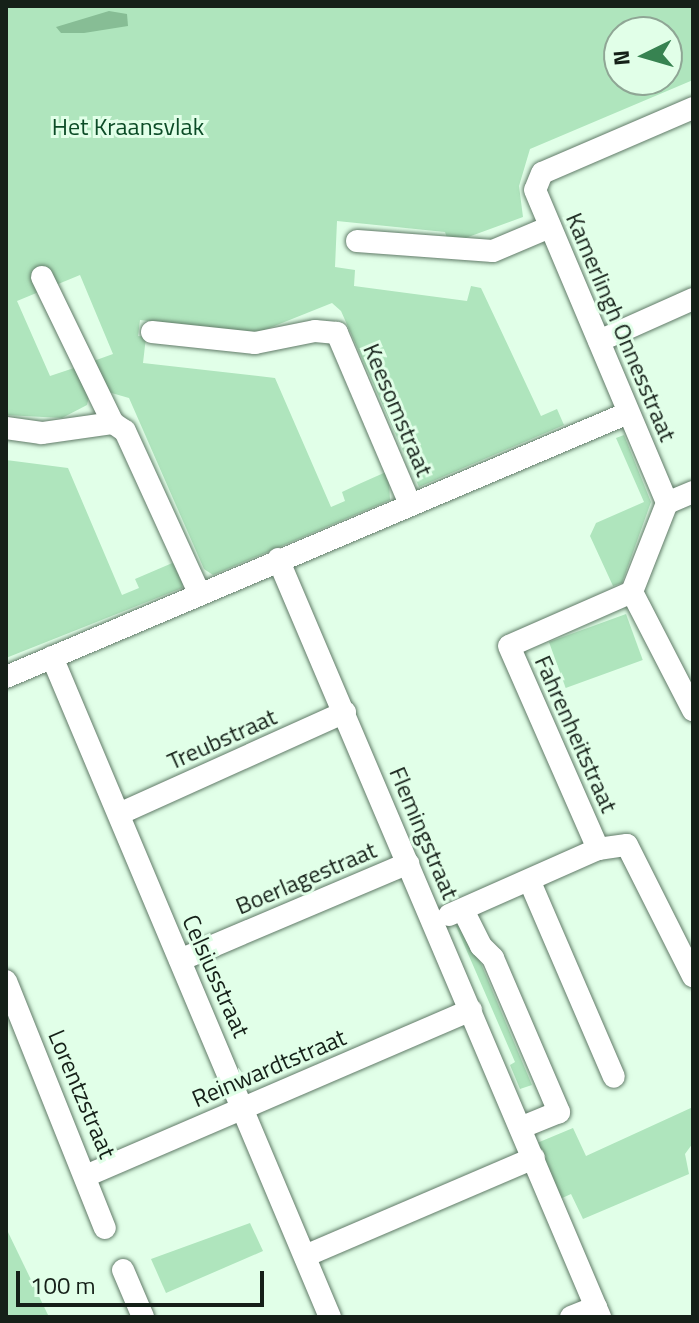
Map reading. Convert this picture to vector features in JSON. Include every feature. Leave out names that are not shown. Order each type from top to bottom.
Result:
[{"type":"street","name":"Kamerlingh Onnesstraat","points":[[667,503],[550,227],[536,181],[542,173],[693,108]]},
{"type":"street","points":[[357,241],[493,251],[550,227]]},
{"type":"street","points":[[42,277],[113,423],[125,431],[199,593]]},
{"type":"street","points":[[599,341],[693,299]]},
{"type":"street","name":"Keesomstraat","points":[[152,332],[255,343],[315,331],[337,333],[410,504]]},
{"type":"street","name":"Keesomstraat","points":[[6,677],[628,413]]},
{"type":"street","points":[[6,428],[42,433],[113,423]]},
{"type":"street","points":[[693,492],[667,503],[632,592],[693,710]]},
{"type":"street","name":"Flemingstraat","points":[[278,559],[598,1312]]},
{"type":"street","name":"Fahrenheitstraat","points":[[632,592],[509,646],[598,849],[627,845],[693,976]]},
{"type":"street","name":"Celsiusstraat","points":[[52,657],[245,1106],[330,1317]]},
{"type":"street","name":"Treubstraat","points":[[119,814],[345,712]]},
{"type":"street","points":[[434,922],[530,882],[598,849]]},
{"type":"street","name":"Boerlagestraat","points":[[180,960],[408,863]]},
{"type":"street","points":[[530,882],[614,1077]]},
{"type":"street","name":"Flemingstraat","points":[[463,910],[481,946],[493,958],[559,1112],[520,1128]]},
{"type":"street","name":"Lorentzstraat","points":[[6,981],[88,1175],[105,1228]]},
{"type":"street","name":"Reinwardtstraat","points":[[88,1175],[471,1010]]},
{"type":"street","points":[[305,1256],[534,1158]]},
{"type":"street","points":[[123,1270],[143,1317]]},
{"type":"street","points":[[571,1317],[598,1312]]},
{"type":"green space","name":"Het Kraansvlak","points":[[6,6],[693,6],[693,80],[683,84],[683,16],[603,16],[603,96],[655,96],[530,149],[519,186],[523,217],[449,244],[445,232],[337,221],[335,267],[355,270],[354,286],[467,301],[471,286],[481,288],[541,416],[557,409],[564,425],[419,487],[341,311],[332,303],[257,333],[140,320],[138,336],[146,337],[143,363],[275,378],[331,507],[345,501],[342,492],[359,484],[386,472],[389,481],[390,500],[213,575],[204,569],[129,398],[101,390],[88,363],[113,354],[80,275],[17,301],[50,376],[77,367],[89,397],[87,405],[62,418],[6,415]]},
{"type":"green space","points":[[624,435],[651,502],[622,583],[613,586],[590,536],[596,523],[644,502],[616,438]]},
{"type":"green space","points":[[6,460],[68,468],[122,595],[139,588],[135,579],[177,561],[184,579],[182,588],[6,658]]},
{"type":"green space","points":[[626,614],[643,660],[566,688],[549,642]]},
{"type":"green space","points":[[464,923],[532,1085],[520,1089],[510,1065],[515,1062],[456,926]]},
{"type":"green space","points":[[693,1107],[693,1143],[685,1154],[689,1174],[583,1219],[571,1194],[560,1199],[537,1143],[573,1128],[586,1156]]},
{"type":"green space","points":[[250,1223],[263,1251],[166,1293],[151,1259]]},
{"type":"green space","points":[[6,1228],[49,1317],[6,1317]]},
{"type":"shaded area","points":[[109,11],[127,14],[128,26],[84,33],[61,33],[56,27]]}]
